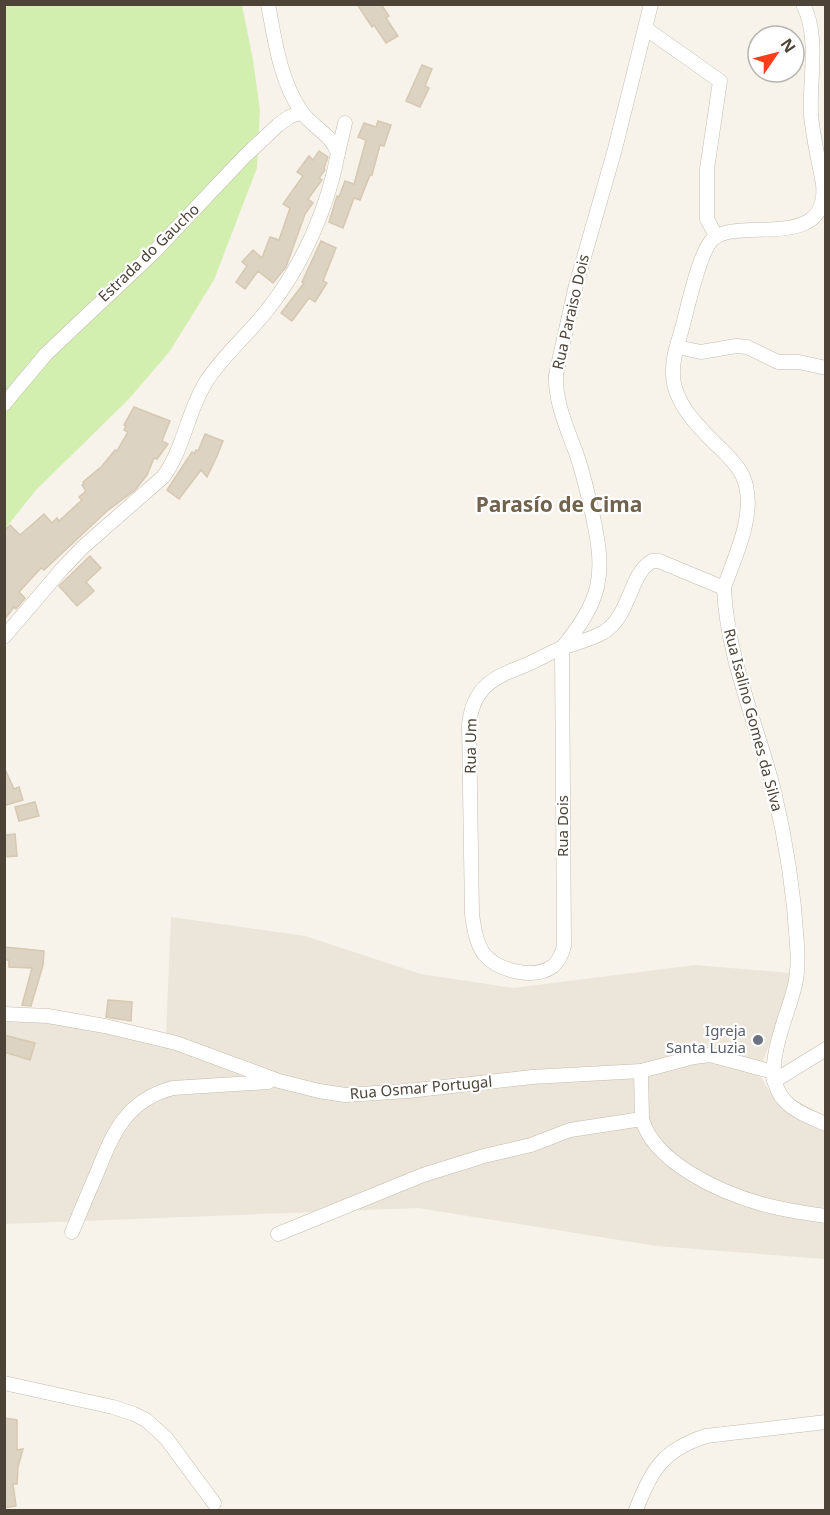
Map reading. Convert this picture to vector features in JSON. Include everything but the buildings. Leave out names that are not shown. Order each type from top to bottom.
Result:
[{"type":"street","points":[[268,4],[286,84],[302,112],[334,144],[338,153]]},
{"type":"street","name":"Rua Paraiso Dois","points":[[562,648],[591,604],[601,570],[599,543],[586,484],[562,415],[556,385],[557,363],[576,285],[615,149],[651,4]]},
{"type":"street","points":[[645,28],[720,81],[707,169],[707,219],[716,236],[730,231],[774,231],[792,227],[814,216],[822,204],[823,183],[811,114],[812,36],[809,18],[803,4]]},
{"type":"street","name":"Estrada do Gaucho","points":[[4,404],[46,354],[154,252],[243,158],[278,125],[302,112]]},
{"type":"street","points":[[4,636],[69,561],[155,485],[169,469],[204,386],[227,354],[269,308],[305,250],[335,168],[345,123]]},
{"type":"street","name":"Rua Isalino Gomes da Silva","points":[[716,236],[705,251],[672,371],[676,391],[699,426],[733,461],[747,487],[746,518],[724,588],[730,638],[774,792],[793,900],[798,970],[777,1051],[773,1077]]},
{"type":"street","points":[[677,347],[701,351],[736,346],[747,347],[778,362],[799,362],[825,368]]},
{"type":"street","name":"Rua Um","points":[[520,972],[505,969],[489,959],[480,948],[473,925],[470,878],[470,715],[478,695],[493,679],[603,632],[614,623],[624,609],[643,568],[652,561],[659,561],[724,588]]},
{"type":"street","name":"Rua Dois","points":[[520,972],[543,971],[552,967],[558,961],[564,946],[562,648]]},
{"type":"street","name":"Rua Osmar Portugal","points":[[4,1014],[48,1016],[142,1035],[184,1046],[279,1081],[332,1094],[354,1096],[532,1077],[641,1071],[710,1055],[773,1077]]},
{"type":"street","points":[[825,1049],[773,1077],[786,1102],[825,1124]]},
{"type":"street","points":[[641,1071],[642,1119],[648,1136],[662,1151],[695,1175],[718,1188],[764,1205],[825,1216]]},
{"type":"street","points":[[72,1233],[115,1131],[140,1102],[161,1091],[185,1086],[279,1081]]},
{"type":"street","points":[[278,1234],[423,1175],[464,1162],[531,1145],[570,1130],[642,1119]]},
{"type":"street","points":[[4,1383],[113,1407],[146,1420],[166,1438],[214,1503]]},
{"type":"street","points":[[636,1510],[645,1487],[660,1462],[691,1441],[706,1436],[825,1422]]},
{"type":"shaded area","points":[[171,917],[305,936],[421,974],[513,988],[695,965],[791,973],[778,1022],[758,1073],[778,1104],[825,1129],[825,1259],[657,1246],[418,1208],[5,1224],[5,1015],[166,1035]]},
{"type":"green space","points":[[5,5],[242,5],[260,110],[257,168],[214,280],[170,351],[129,399],[36,490],[5,529]]},
{"type":"place","name":"Igreja Santa Luzia","points":[[758,1040]]},
{"type":"district","name":"Parasío de Cima","points":[[559,505]]}]
